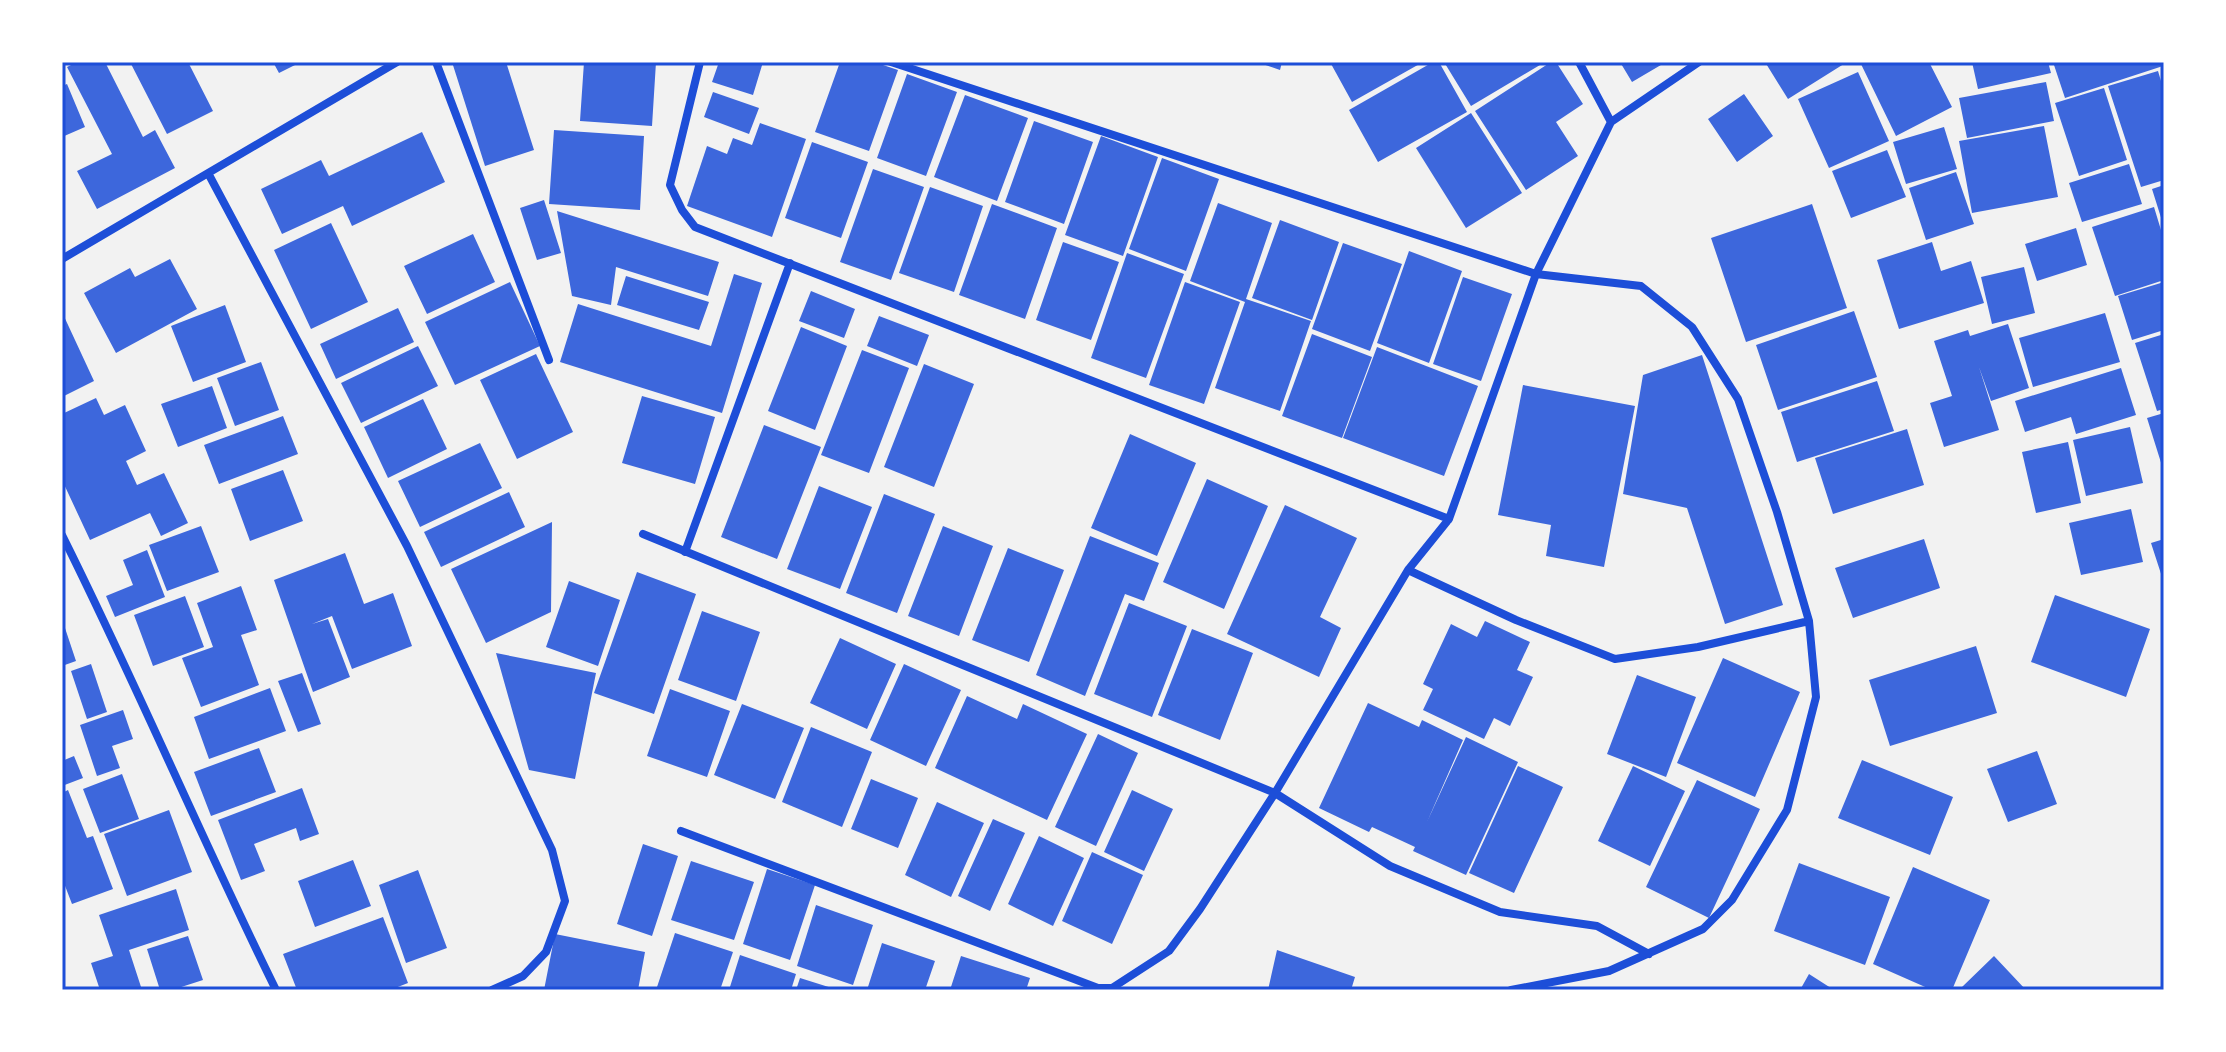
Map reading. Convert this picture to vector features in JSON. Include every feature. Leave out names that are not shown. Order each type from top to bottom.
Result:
[{"type":"street","points":[[62,259],[397,62]]},
{"type":"street","points":[[436,62],[549,360]]},
{"type":"street","points":[[700,62],[670,185],[682,210],[695,227],[1449,519]]},
{"type":"street","points":[[891,62],[1536,274],[1641,286],[1692,327],[1738,399],[1809,621],[1816,697],[1787,810],[1732,900],[1703,929],[1609,971],[1511,990]]},
{"type":"street","points":[[1579,62],[1611,122]]},
{"type":"street","points":[[681,831],[1098,988],[1112,988],[1169,951],[1275,793],[1408,570],[1449,519],[1536,274],[1611,122],[1699,62]]},
{"type":"street","points":[[208,173],[407,546],[552,850],[565,901],[546,952],[523,976],[492,990]]},
{"type":"street","points":[[685,552],[790,263]]},
{"type":"street","points":[[643,534],[1275,793],[1390,866],[1500,912],[1597,926],[1649,954]]},
{"type":"street","points":[[62,535],[276,990]]},
{"type":"street","points":[[1408,570],[1516,620],[1615,659],[1698,647],[1809,621]]},
{"type":"building","points":[[77,62],[105,62],[143,137],[155,130],[175,168],[97,209],[77,171],[112,154],[67,67]]},
{"type":"building","points":[[130,62],[188,62],[213,111],[167,134]]},
{"type":"building","points":[[273,62],[301,62],[279,73]]},
{"type":"building","points":[[452,62],[506,62],[534,150],[485,166]]},
{"type":"building","points":[[584,62],[656,62],[652,126],[580,121]]},
{"type":"building","points":[[719,62],[763,62],[753,95],[712,82]]},
{"type":"building","points":[[840,62],[874,62],[898,70],[869,151],[815,132]]},
{"type":"building","points":[[1257,62],[1282,62],[1280,70]]},
{"type":"building","points":[[1330,62],[1423,62],[1352,102]]},
{"type":"building","points":[[1433,62],[1439,62],[1467,112],[1378,162],[1349,110]]},
{"type":"building","points":[[1444,62],[1545,62],[1471,106]]},
{"type":"building","points":[[1551,62],[1556,62],[1583,104],[1556,122],[1578,156],[1526,190],[1475,111]]},
{"type":"building","points":[[1620,62],[1666,62],[1632,82]]},
{"type":"building","points":[[1765,62],[1847,62],[1788,99]]},
{"type":"building","points":[[1860,62],[1929,62],[1952,107],[1896,136]]},
{"type":"building","points":[[1972,62],[2048,62],[2051,73],[1978,89]]},
{"type":"building","points":[[2053,62],[2162,62],[2163,66],[2065,98]]},
{"type":"building","points":[[2158,71],[2164,91],[2164,180],[2141,187],[2108,86]]},
{"type":"building","points":[[1858,72],[1889,141],[1829,168],[1798,99]]},
{"type":"building","points":[[907,74],[957,92],[926,176],[877,158]]},
{"type":"building","points":[[2046,82],[2054,121],[1967,138],[1959,98]]},
{"type":"building","points":[[67,84],[85,127],[62,137],[62,86]]},
{"type":"building","points":[[2104,88],[2127,160],[2079,176],[2055,103]]},
{"type":"building","points":[[713,92],[759,108],[749,134],[704,117]]},
{"type":"building","points":[[1744,94],[1773,136],[1737,162],[1708,119]]},
{"type":"building","points":[[965,95],[1028,118],[997,201],[934,177]]},
{"type":"building","points":[[1471,113],[1522,193],[1466,228],[1416,148]]},
{"type":"building","points":[[1034,121],[1093,142],[1064,224],[1005,202]]},
{"type":"building","points":[[760,123],[806,139],[772,237],[687,206],[707,146],[727,154],[733,138],[752,145]]},
{"type":"building","points":[[2044,126],[2058,197],[1972,213],[1959,141]]},
{"type":"building","points":[[1944,127],[1957,169],[1906,184],[1893,142]]},
{"type":"building","points":[[554,130],[644,136],[640,210],[549,204]]},
{"type":"building","points":[[422,132],[445,182],[352,226],[343,206],[282,234],[261,189],[321,160],[329,176]]},
{"type":"building","points":[[1101,136],[1158,157],[1123,256],[1065,235]]},
{"type":"building","points":[[812,142],[868,162],[841,238],[785,218]]},
{"type":"building","points":[[1887,150],[1906,197],[1851,218],[1832,171]]},
{"type":"building","points":[[1162,158],[1219,179],[1186,271],[1129,249]]},
{"type":"building","points":[[2129,164],[2142,204],[2082,222],[2069,183]]},
{"type":"building","points":[[873,169],[924,187],[891,280],[840,262]]},
{"type":"building","points":[[1956,172],[1974,224],[1926,240],[1909,188]]},
{"type":"building","points":[[2164,185],[2164,224],[2163,224],[2152,189]]},
{"type":"building","points":[[930,187],[983,206],[954,292],[899,273]]},
{"type":"building","points":[[544,200],[561,253],[537,260],[520,208]]},
{"type":"building","points":[[1218,203],[1272,223],[1246,299],[1311,321],[1280,411],[1215,388],[1245,302],[1190,281]]},
{"type":"building","points":[[992,204],[1057,228],[1025,319],[959,295]]},
{"type":"building","points":[[1812,204],[1847,308],[1746,342],[1711,238]]},
{"type":"building","points":[[2154,207],[2164,240],[2164,280],[2115,296],[2092,227]]},
{"type":"building","points":[[557,211],[719,262],[708,296],[616,267],[611,305],[572,296]]},
{"type":"building","points":[[1280,220],[1339,242],[1312,320],[1252,298]]},
{"type":"building","points":[[331,223],[368,302],[311,329],[274,250]]},
{"type":"building","points":[[2076,228],[2087,265],[2037,281],[2025,244]]},
{"type":"building","points":[[473,234],[495,282],[427,314],[404,266]]},
{"type":"building","points":[[1063,242],[1119,262],[1091,340],[1036,320]]},
{"type":"building","points":[[1932,242],[1941,271],[1971,261],[1984,303],[1899,329],[1877,260]]},
{"type":"building","points":[[1343,243],[1402,264],[1370,351],[1312,329]]},
{"type":"building","points":[[1409,251],[1462,271],[1429,363],[1377,343]]},
{"type":"building","points":[[1127,253],[1184,274],[1146,378],[1091,358]]},
{"type":"building","points":[[170,259],[197,309],[116,353],[84,293],[130,268],[135,277]]},
{"type":"building","points":[[2024,267],[2035,313],[1992,324],[1981,277]]},
{"type":"building","points":[[734,274],[762,283],[722,413],[560,362],[578,304],[711,346]]},
{"type":"building","points":[[626,276],[709,302],[699,330],[617,305]]},
{"type":"building","points":[[1463,277],[1512,294],[1481,381],[1433,364]]},
{"type":"building","points":[[510,282],[540,346],[455,385],[425,322]]},
{"type":"building","points":[[1185,282],[1240,302],[1204,404],[1149,385]]},
{"type":"building","points":[[2164,282],[2164,330],[2132,340],[2118,296]]},
{"type":"building","points":[[811,291],[855,309],[844,338],[799,321]]},
{"type":"building","points":[[225,305],[246,362],[193,382],[171,326]]},
{"type":"building","points":[[398,308],[414,342],[336,379],[320,344]]},
{"type":"building","points":[[1854,311],[1877,377],[1778,410],[1756,345]]},
{"type":"building","points":[[62,312],[94,381],[62,397]]},
{"type":"building","points":[[2105,313],[2120,362],[2033,387],[2019,338]]},
{"type":"building","points":[[879,316],[929,335],[917,366],[867,346]]},
{"type":"building","points":[[2008,324],[2029,388],[1991,401],[1979,367],[1999,430],[1944,447],[1930,403],[1952,396],[1934,341],[1968,330],[1970,336]]},
{"type":"building","points":[[801,327],[847,346],[815,430],[768,411]]},
{"type":"building","points":[[1312,334],[1372,357],[1342,438],[1282,416]]},
{"type":"building","points":[[2164,334],[2164,409],[2157,411],[2135,343]]},
{"type":"building","points":[[418,346],[438,386],[361,423],[341,383]]},
{"type":"building","points":[[1377,347],[1478,386],[1444,476],[1343,438]]},
{"type":"building","points":[[862,350],[909,368],[869,473],[821,455]]},
{"type":"building","points":[[536,354],[573,432],[517,459],[480,380]]},
{"type":"building","points":[[1702,355],[1783,605],[1725,624],[1687,508],[1623,494],[1643,375]]},
{"type":"building","points":[[261,362],[279,410],[235,426],[217,378]]},
{"type":"building","points":[[924,364],[974,384],[934,487],[884,467]]},
{"type":"building","points":[[2121,368],[2136,415],[2076,434],[2071,417],[2025,432],[2015,401]]},
{"type":"building","points":[[1877,381],[1894,431],[1797,462],[1781,412]]},
{"type":"building","points":[[1523,385],[1635,406],[1604,567],[1546,556],[1551,525],[1498,515]]},
{"type":"building","points":[[212,386],[227,428],[178,447],[161,404]]},
{"type":"building","points":[[642,396],[715,417],[695,484],[622,463]]},
{"type":"building","points":[[96,398],[104,415],[125,405],[146,451],[126,461],[137,485],[164,473],[188,523],[161,536],[150,513],[90,540],[62,480],[62,414]]},
{"type":"building","points":[[423,399],[447,449],[388,478],[364,427]]},
{"type":"building","points":[[2164,413],[2164,469],[2163,469],[2147,418]]},
{"type":"building","points":[[283,416],[298,454],[219,484],[204,445]]},
{"type":"building","points":[[764,425],[821,447],[777,559],[721,537]]},
{"type":"building","points":[[2130,427],[2143,483],[2086,496],[2073,440]]},
{"type":"building","points":[[1907,429],[1924,485],[1833,514],[1815,458]]},
{"type":"building","points":[[1130,434],[1196,463],[1157,556],[1091,528]]},
{"type":"building","points":[[2068,442],[2081,503],[2036,513],[2022,452]]},
{"type":"building","points":[[480,443],[502,488],[420,527],[398,481]]},
{"type":"building","points":[[283,470],[303,521],[250,541],[231,489]]},
{"type":"building","points":[[1207,479],[1268,506],[1224,609],[1163,582]]},
{"type":"building","points":[[819,486],[872,507],[840,589],[787,569]]},
{"type":"building","points":[[509,492],[525,527],[441,567],[424,532]]},
{"type":"building","points":[[884,494],[935,514],[897,613],[846,593]]},
{"type":"building","points":[[1285,505],[1357,538],[1320,617],[1341,628],[1319,677],[1227,634]]},
{"type":"building","points":[[2131,509],[2143,562],[2081,575],[2069,523]]},
{"type":"building","points":[[552,522],[551,612],[486,643],[451,569]]},
{"type":"building","points":[[201,526],[219,572],[167,591],[149,545]]},
{"type":"building","points":[[943,526],[993,546],[959,636],[908,616]]},
{"type":"building","points":[[1090,536],[1159,563],[1144,601],[1125,594],[1085,696],[1036,675]]},
{"type":"building","points":[[1924,539],[1940,588],[1853,618],[1835,568]]},
{"type":"building","points":[[2164,539],[2164,580],[2163,580],[2151,543]]},
{"type":"building","points":[[1008,548],[1064,570],[1029,662],[972,640]]},
{"type":"building","points":[[147,550],[165,597],[115,617],[106,596],[133,585],[123,560]]},
{"type":"building","points":[[345,553],[364,604],[393,593],[412,646],[352,669],[332,616],[312,624],[328,619],[350,677],[313,692],[274,580]]},
{"type":"building","points":[[637,572],[696,594],[654,714],[594,693]]},
{"type":"building","points":[[569,581],[620,600],[598,666],[546,647]]},
{"type":"building","points":[[241,586],[257,630],[241,635],[259,685],[201,707],[182,658],[213,647],[197,603]]},
{"type":"building","points":[[2055,595],[2150,629],[2126,697],[2031,662]]},
{"type":"building","points":[[185,596],[204,647],[153,666],[134,615]]},
{"type":"building","points":[[1129,603],[1187,626],[1152,717],[1094,694]]},
{"type":"building","points":[[702,611],[760,632],[736,701],[678,680]]},
{"type":"building","points":[[62,619],[76,661],[62,666]]},
{"type":"building","points":[[1485,621],[1530,642],[1517,670],[1533,677],[1510,726],[1494,718],[1484,739],[1423,710],[1433,689],[1423,684],[1451,624],[1477,637]]},
{"type":"building","points":[[1192,629],[1253,653],[1220,740],[1158,715]]},
{"type":"building","points":[[840,638],[896,664],[867,729],[810,703]]},
{"type":"building","points":[[1976,646],[1997,713],[1890,746],[1869,680]]},
{"type":"building","points":[[496,653],[596,673],[575,779],[529,770]]},
{"type":"building","points":[[1723,658],[1800,692],[1755,797],[1677,763]]},
{"type":"building","points":[[91,664],[107,712],[87,719],[71,671]]},
{"type":"building","points":[[904,664],[961,690],[926,766],[870,740]]},
{"type":"building","points":[[302,673],[321,724],[298,732],[278,681]]},
{"type":"building","points":[[1637,675],[1696,697],[1666,777],[1607,754]]},
{"type":"building","points":[[270,688],[286,731],[209,759],[194,717]]},
{"type":"building","points":[[670,689],[730,711],[707,777],[647,756]]},
{"type":"building","points":[[967,696],[1017,719],[1023,704],[1087,734],[1047,820],[935,768]]},
{"type":"building","points":[[1368,703],[1419,727],[1422,720],[1463,740],[1427,822],[1466,737],[1518,762],[1466,875],[1413,851],[1415,847],[1372,827],[1369,832],[1319,808]]},
{"type":"building","points":[[742,704],[804,728],[775,799],[714,775]]},
{"type":"building","points":[[123,710],[133,739],[112,746],[120,768],[97,776],[80,725]]},
{"type":"building","points":[[811,727],[872,752],[842,827],[782,802]]},
{"type":"building","points":[[1098,734],[1138,753],[1096,846],[1055,827]]},
{"type":"building","points":[[259,748],[276,792],[211,816],[194,772]]},
{"type":"building","points":[[2037,751],[2057,804],[2008,822],[1987,769]]},
{"type":"building","points":[[74,756],[83,778],[62,786],[62,761]]},
{"type":"building","points":[[1862,760],[1953,797],[1930,855],[1838,818]]},
{"type":"building","points":[[1518,766],[1563,787],[1514,893],[1469,873]]},
{"type":"building","points":[[1633,766],[1685,791],[1650,866],[1598,841]]},
{"type":"building","points":[[122,774],[139,819],[100,833],[83,789]]},
{"type":"building","points":[[871,779],[918,798],[898,848],[851,829]]},
{"type":"building","points":[[1697,780],[1760,809],[1709,918],[1646,887]]},
{"type":"building","points":[[302,788],[319,834],[300,841],[296,828],[254,844],[265,871],[241,880],[218,820]]},
{"type":"building","points":[[68,790],[87,838],[93,836],[113,889],[72,904],[62,878],[62,793]]},
{"type":"building","points":[[1132,790],[1173,809],[1144,871],[1104,852]]},
{"type":"building","points":[[937,802],[984,823],[951,897],[905,875]]},
{"type":"building","points":[[169,810],[192,872],[127,896],[104,834]]},
{"type":"building","points":[[993,819],[1025,833],[990,911],[958,896]]},
{"type":"building","points":[[1039,836],[1084,858],[1053,926],[1008,904]]},
{"type":"building","points":[[643,844],[678,856],[652,936],[617,924]]},
{"type":"building","points":[[1092,852],[1143,875],[1112,944],[1062,921]]},
{"type":"building","points":[[353,860],[371,906],[315,927],[298,881]]},
{"type":"building","points":[[691,861],[754,882],[734,940],[671,920]]},
{"type":"building","points":[[1799,863],[1890,897],[1865,965],[1774,931]]},
{"type":"building","points":[[1913,867],[1990,900],[1952,990],[1932,990],[1873,964]]},
{"type":"building","points":[[767,869],[815,885],[790,960],[743,944]]},
{"type":"building","points":[[418,870],[447,948],[406,963],[379,885]]},
{"type":"building","points":[[176,889],[189,930],[129,950],[142,990],[100,990],[91,963],[113,956],[99,915]]},
{"type":"building","points":[[816,905],[873,925],[853,985],[797,966]]},
{"type":"building","points":[[383,917],[408,983],[390,990],[297,990],[283,954]]},
{"type":"building","points":[[675,933],[733,952],[720,990],[656,990]]},
{"type":"building","points":[[555,934],[645,952],[638,990],[544,990]]},
{"type":"building","points":[[188,936],[203,980],[172,990],[160,990],[147,949]]},
{"type":"building","points":[[882,943],[935,961],[925,990],[867,990]]},
{"type":"building","points":[[1277,950],[1355,977],[1351,990],[1268,990]]},
{"type":"building","points":[[740,955],[796,974],[791,990],[729,990]]},
{"type":"building","points":[[961,956],[1030,978],[1026,990],[950,990]]},
{"type":"building","points":[[1994,956],[2026,990],[1965,990],[1962,987]]},
{"type":"building","points":[[1809,974],[1834,990],[1800,990]]},
{"type":"building","points":[[800,978],[835,989],[835,990],[796,990]]}]
